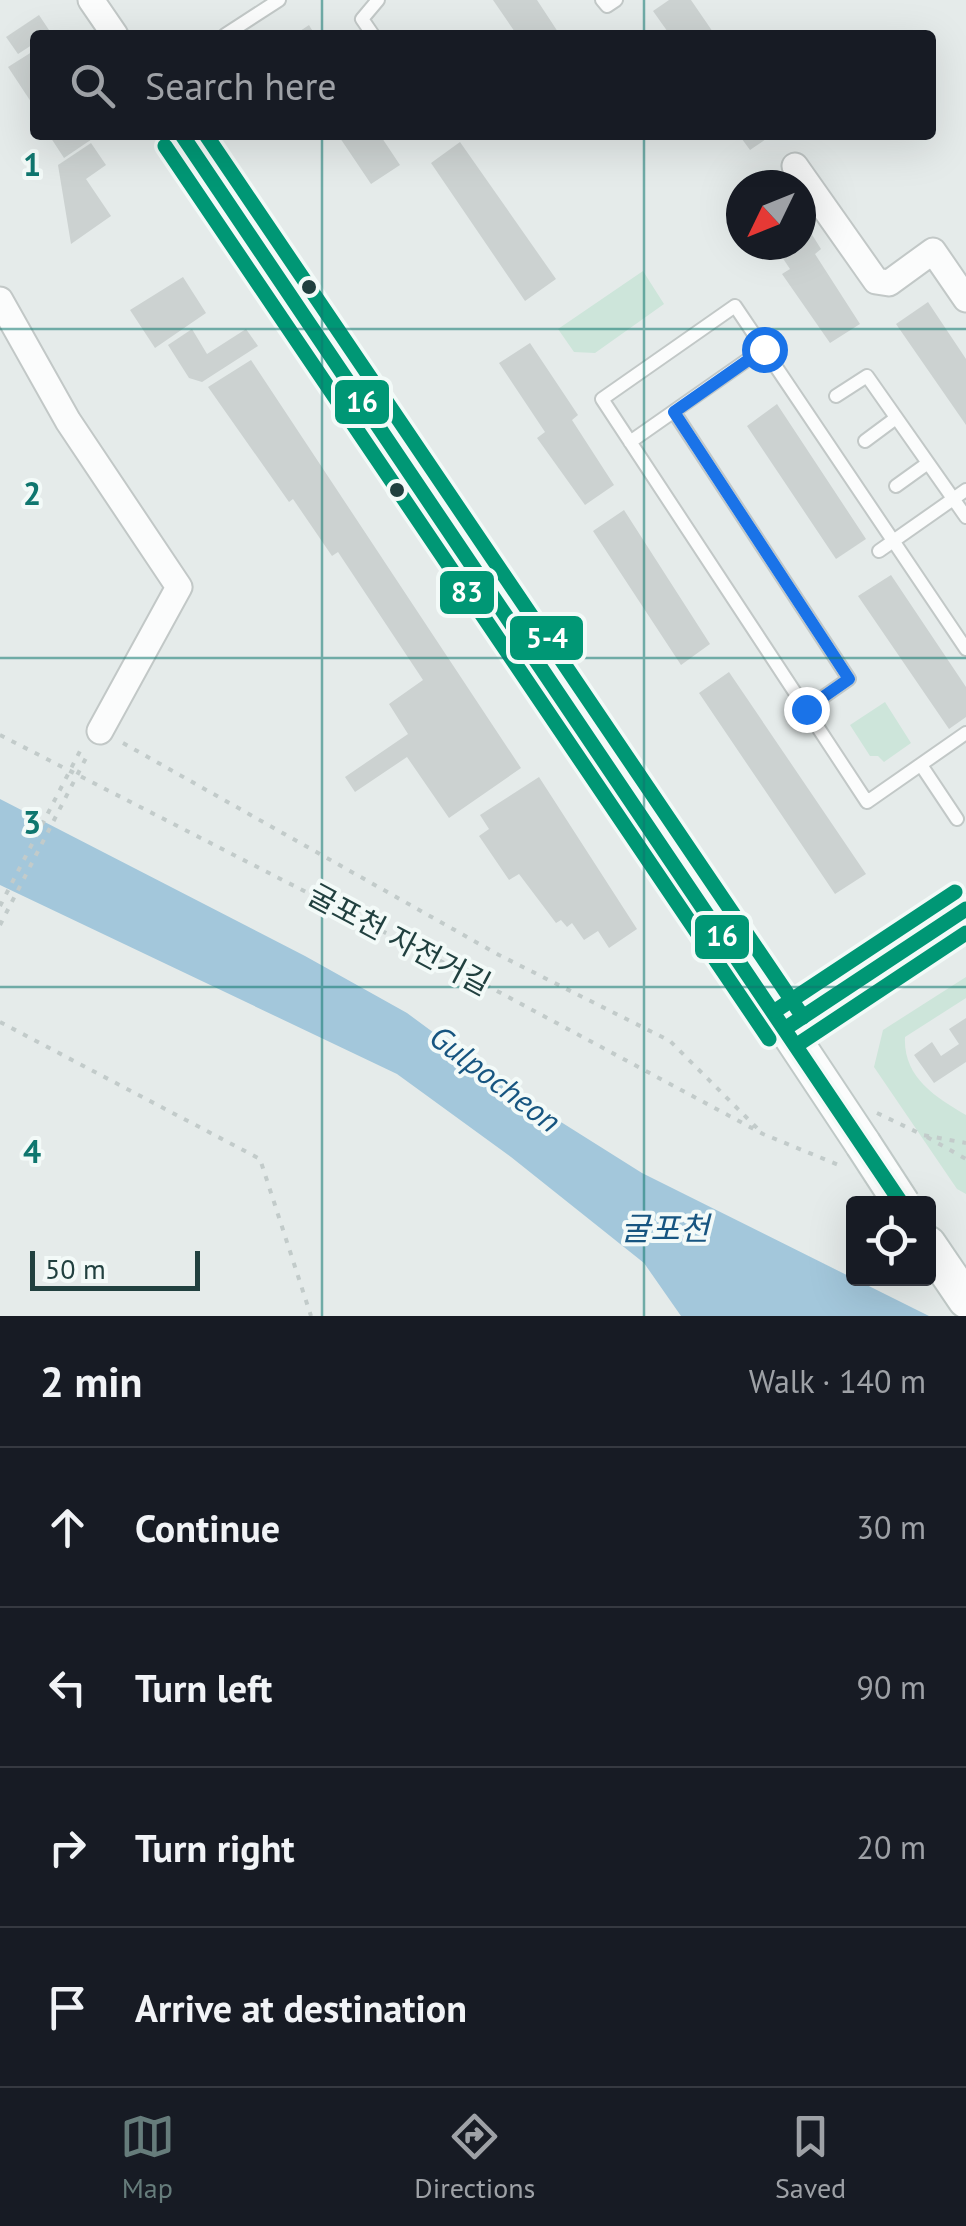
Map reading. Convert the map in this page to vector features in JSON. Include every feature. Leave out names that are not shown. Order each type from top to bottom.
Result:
[{"type":"main road","points":[[786,1028],[868,1128],[898,1196]]},
{"type":"main road","points":[[936,1256],[966,1300]]},
{"type":"street","points":[[91,0],[112,30]]},
{"type":"street","points":[[185,140],[786,1028],[966,909]]},
{"type":"street","points":[[795,166],[876,281],[888,282],[934,251],[966,298]]},
{"type":"street","points":[[0,300],[68,421],[179,586],[100,731]]},
{"type":"lane","points":[[370,30],[362,19],[378,0]]},
{"type":"lane","points":[[602,0],[606,6],[616,0]]},
{"type":"lane","points":[[232,30],[275,1]]},
{"type":"lane","points":[[966,649],[734,306],[602,398],[868,802],[966,733]]},
{"type":"lane","points":[[630,442],[764,349]]},
{"type":"lane","points":[[836,396],[867,376],[966,517]]},
{"type":"lane","points":[[674,412],[849,679],[806,709]]},
{"type":"lane","points":[[865,440],[896,418]]},
{"type":"lane","points":[[896,486],[928,463]]},
{"type":"lane","points":[[879,551],[966,490]]},
{"type":"lane","points":[[921,765],[957,819]]},
{"type":"path","points":[[100,731],[498,955],[670,1041],[763,1134]]},
{"type":"path","name":"굴포천 자전거길","points":[[0,735],[458,970],[795,1149]]},
{"type":"path","points":[[0,906],[80,751]]},
{"type":"path","points":[[0,925],[88,754]]},
{"type":"path","points":[[0,1022],[260,1159],[311,1316]]},
{"type":"path","points":[[868,1128],[966,1143]]},
{"type":"path","points":[[923,1134],[966,1159]]},
{"type":"green space","points":[[643,271],[664,304],[595,353],[574,352],[558,329]]},
{"type":"green space","points":[[885,702],[911,743],[884,762],[878,756],[870,756],[850,725]]},
{"type":"green space","points":[[966,977],[966,998],[905,1037],[909,1064],[915,1075],[943,1101],[966,1115],[966,1194],[957,1189],[874,1067],[883,1030]]},
{"type":"water","name":"굴포천","points":[[0,799],[407,1013],[518,1095],[642,1173],[846,1275],[846,1286],[869,1286],[929,1316],[681,1316],[644,1263],[511,1157],[397,1074],[0,885]]},
{"type":"building","points":[[493,0],[537,0],[557,30],[514,30]]},
{"type":"building","points":[[669,0],[691,0],[712,30],[666,30],[653,11]]},
{"type":"building","points":[[39,15],[49,30],[30,30],[30,46],[18,54],[6,37]]},
{"type":"building","points":[[30,53],[30,100],[8,67]]},
{"type":"building","points":[[52,140],[91,140],[64,158]]},
{"type":"building","points":[[341,140],[383,140],[400,165],[371,184]]},
{"type":"building","points":[[743,140],[765,140],[750,150]]},
{"type":"building","points":[[460,142],[556,279],[525,301],[431,163]]},
{"type":"building","points":[[91,143],[106,165],[86,179],[111,216],[71,244],[58,165]]},
{"type":"building","points":[[816,256],[860,324],[830,343],[782,274],[790,269],[784,260],[816,260]]},
{"type":"building","points":[[183,277],[206,313],[155,348],[130,310]]},
{"type":"building","points":[[928,302],[966,359],[966,425],[896,324]]},
{"type":"building","points":[[192,329],[207,354],[246,329],[258,346],[202,382],[189,378],[168,345]]},
{"type":"building","points":[[530,343],[578,415],[572,420],[614,485],[585,505],[537,438],[545,432],[499,363]]},
{"type":"building","points":[[251,360],[521,768],[449,818],[407,757],[355,792],[345,777],[408,734],[389,704],[423,680],[338,552],[332,556],[293,499],[289,502],[208,387]]},
{"type":"building","points":[[777,404],[866,539],[836,559],[747,426]]},
{"type":"building","points":[[624,510],[710,644],[681,665],[593,531]]},
{"type":"building","points":[[891,575],[966,687],[966,717],[949,729],[858,596]]},
{"type":"building","points":[[729,672],[866,874],[835,894],[699,693]]},
{"type":"building","points":[[539,777],[637,929],[609,948],[598,931],[584,940],[572,923],[567,927],[561,920],[556,923],[519,874],[509,880],[479,836],[489,829],[480,815]]},
{"type":"building","points":[[966,1018],[966,1062],[934,1083],[914,1055],[932,1042],[941,1056],[959,1044],[949,1029]]},
{"type":"transit line","name":"16","points":[[185,140],[897,1196]]},
{"type":"transit line","name":"5-4","points":[[209,140],[803,1017]]},
{"type":"transit line","name":"83","points":[[165,146],[769,1039]]},
{"type":"transit line","name":"5-4","points":[[775,1011],[955,892]]},
{"type":"transit line","name":"16","points":[[786,1028],[966,909]]},
{"type":"transit line","name":"83","points":[[797,1045],[966,933]]},
{"type":"route","points":[[764,349],[674,412],[849,679],[806,709]]},
{"type":"water label","name":"Gulpocheon","points":[[495,1079]]}]
